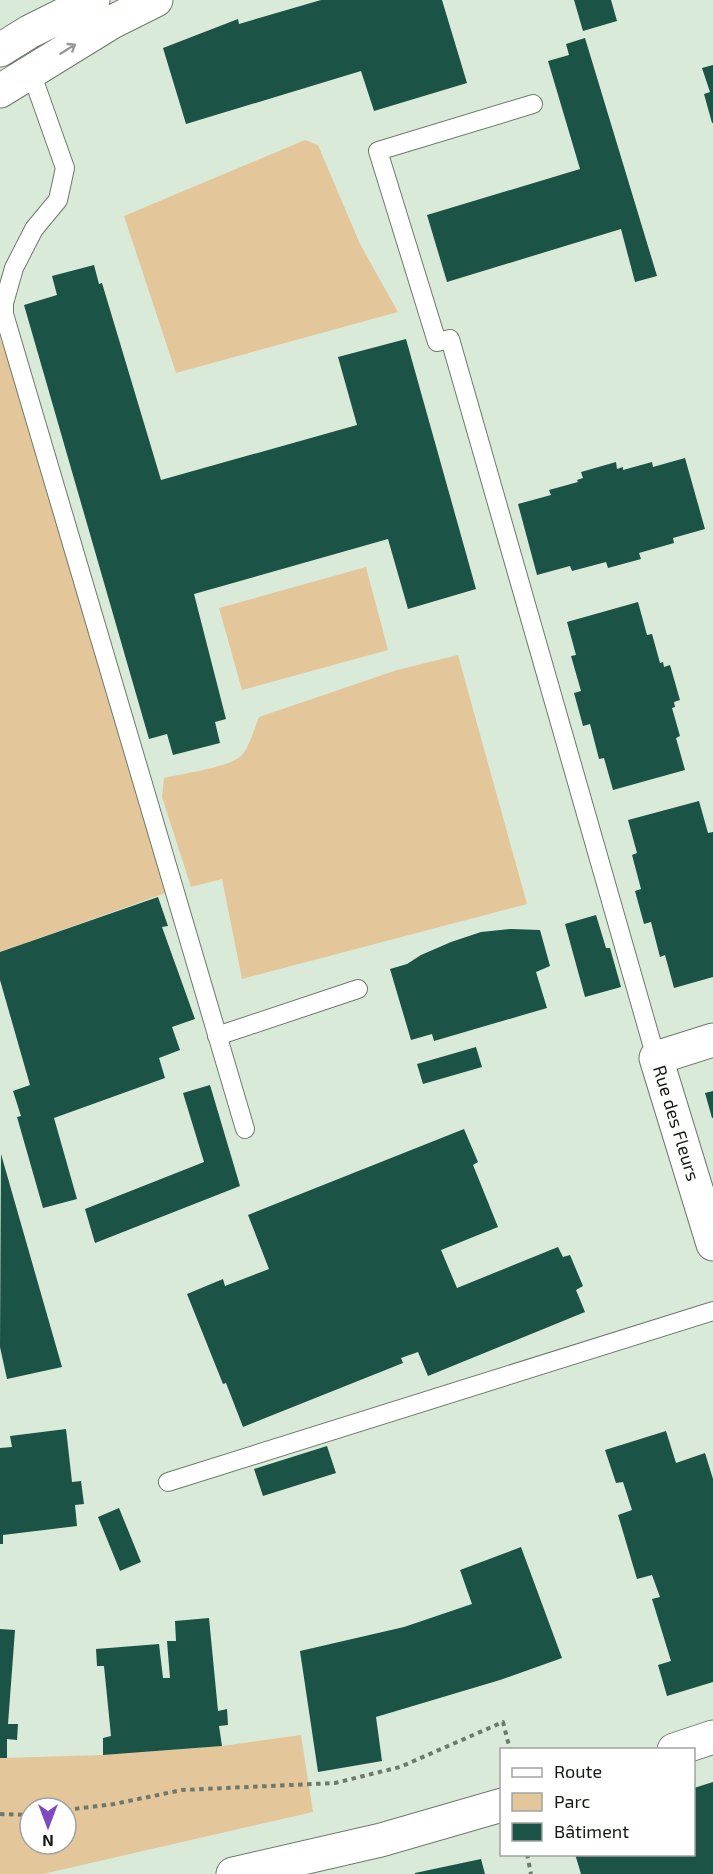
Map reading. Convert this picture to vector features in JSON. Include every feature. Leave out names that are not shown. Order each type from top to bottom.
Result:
[{"type":"street","points":[[0,50],[29,32],[93,0]]},
{"type":"street","points":[[0,90],[112,22],[156,0]]},
{"type":"street","name":"Rue des Fleurs","points":[[713,1040],[656,1058],[713,1244]]},
{"type":"street","points":[[677,1748],[713,1737]]},
{"type":"street","points":[[233,1874],[381,1840],[500,1805]]},
{"type":"lane","points":[[31,72],[65,168],[58,200],[34,229],[14,268],[4,303],[4,314],[245,1129]]},
{"type":"lane","points":[[533,104],[378,151],[437,342],[450,339],[656,1058]]},
{"type":"lane","points":[[217,1036],[358,989]]},
{"type":"lane","points":[[168,1482],[713,1311]]},
{"type":"path","points":[[78,1808],[114,1804],[182,1790],[335,1783],[400,1767],[503,1722],[510,1748]]},
{"type":"path","points":[[0,1814],[18,1815]]},
{"type":"path","points":[[527,1856],[531,1874]]},
{"type":"green space","points":[[305,140],[318,145],[360,244],[398,312],[176,373],[124,216]]},
{"type":"green space","points":[[0,338],[25,405],[166,893],[0,952]]},
{"type":"green space","points":[[366,567],[388,650],[242,690],[219,608]]},
{"type":"green space","points":[[458,655],[527,904],[242,979],[222,879],[191,887],[162,797],[164,778],[216,767],[235,760],[247,747],[259,717],[397,670]]},
{"type":"green space","points":[[301,1735],[313,1812],[43,1874],[0,1874],[0,1758],[103,1755],[222,1746]]},
{"type":"building","points":[[321,0],[442,0],[467,83],[374,111],[361,71],[186,124],[163,48],[238,19],[239,24]]},
{"type":"building","points":[[574,0],[611,0],[617,21],[583,31]]},
{"type":"building","points":[[585,38],[657,276],[635,282],[621,229],[447,282],[427,215],[580,169],[548,61],[569,55],[566,44]]},
{"type":"building","points":[[713,65],[712,123],[704,94],[710,92],[702,68]]},
{"type":"building","points":[[94,265],[99,284],[102,283],[161,480],[357,425],[338,357],[406,339],[476,589],[408,609],[388,539],[194,594],[226,719],[215,722],[220,743],[173,755],[167,734],[149,739],[24,305],[57,295],[52,276]]},
{"type":"building","points":[[685,458],[705,529],[673,538],[674,543],[639,553],[641,559],[608,568],[606,562],[572,571],[570,566],[537,575],[518,504],[551,495],[549,490],[578,482],[577,480],[583,478],[581,472],[616,462],[617,469],[623,467],[623,470],[652,462],[653,467]]},
{"type":"building","points":[[638,602],[647,635],[652,634],[660,663],[663,662],[664,667],[670,665],[680,700],[674,702],[675,707],[672,708],[680,736],[676,738],[685,770],[613,790],[604,758],[599,759],[590,724],[583,726],[574,693],[581,691],[571,656],[576,655],[567,622]]},
{"type":"building","points":[[699,801],[708,833],[713,832],[713,977],[674,988],[665,955],[660,957],[651,922],[644,924],[635,891],[641,889],[632,855],[637,853],[628,820]]},
{"type":"building","points":[[158,897],[168,926],[162,927],[195,1019],[172,1027],[180,1050],[159,1058],[165,1078],[54,1118],[77,1199],[43,1208],[17,1117],[21,1116],[13,1091],[30,1085],[0,980],[0,952]]},
{"type":"building","points":[[596,915],[606,948],[610,948],[621,987],[585,997],[565,924]]},
{"type":"building","points":[[511,929],[540,930],[550,966],[536,972],[547,1008],[434,1041],[432,1034],[411,1040],[390,969],[407,964],[451,942],[481,932]]},
{"type":"building","points":[[476,1047],[482,1067],[423,1084],[417,1064]]},
{"type":"building","points":[[210,1085],[240,1186],[95,1243],[85,1209],[204,1162],[183,1093]]},
{"type":"building","points":[[713,1091],[713,1118],[712,1118],[705,1093]]},
{"type":"building","points":[[464,1129],[478,1162],[473,1165],[498,1227],[441,1250],[457,1288],[558,1247],[563,1257],[570,1255],[583,1286],[576,1290],[585,1312],[428,1376],[418,1352],[401,1358],[403,1363],[243,1427],[187,1294],[223,1279],[225,1286],[269,1269],[248,1215]]},
{"type":"building","points":[[1,1154],[62,1367],[7,1379],[0,1347]]},
{"type":"building","points":[[66,1429],[72,1482],[81,1481],[84,1504],[75,1505],[77,1526],[3,1535],[3,1544],[0,1544],[0,1448],[12,1447],[10,1436]]},
{"type":"building","points":[[666,1431],[676,1463],[705,1453],[713,1479],[713,1682],[667,1696],[658,1665],[671,1661],[652,1599],[660,1597],[652,1575],[637,1579],[618,1515],[632,1510],[623,1482],[616,1483],[605,1450]]},
{"type":"building","points":[[327,1446],[336,1473],[263,1496],[254,1469]]},
{"type":"building","points":[[119,1508],[141,1562],[120,1571],[98,1517]]},
{"type":"building","points":[[521,1547],[562,1658],[500,1680],[376,1717],[382,1761],[318,1772],[300,1651],[404,1627],[472,1604],[460,1570]]},
{"type":"building","points":[[209,1618],[218,1711],[227,1709],[228,1725],[219,1726],[222,1746],[103,1755],[103,1738],[111,1736],[104,1666],[97,1666],[96,1649],[159,1644],[163,1678],[170,1678],[167,1641],[176,1641],[175,1621]]},
{"type":"building","points":[[0,1629],[15,1630],[8,1724],[18,1724],[17,1740],[7,1739],[7,1758],[0,1758]]},
{"type":"building","points":[[713,1782],[713,1874],[581,1874],[576,1856],[695,1856],[695,1788]]},
{"type":"building","points":[[481,1859],[485,1874],[415,1874],[415,1873]]}]
